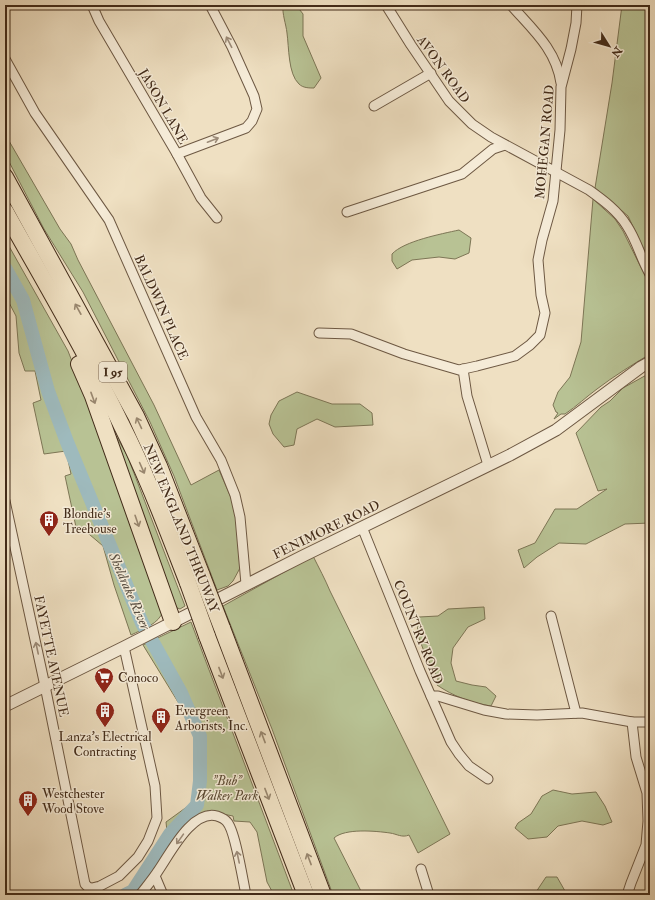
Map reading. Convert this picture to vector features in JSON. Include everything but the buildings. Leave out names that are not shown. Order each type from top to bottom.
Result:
[{"type":"highway","name":"NEW ENGLAND THRUWAY","points":[[5,177],[136,416],[162,473],[323,895]]},
{"type":"highway","name":"NEW ENGLAND THRUWAY","points":[[5,211],[101,384],[130,441],[155,498],[188,583],[306,895]]},
{"type":"highway","points":[[32,260],[54,314],[85,377],[173,622]]},
{"type":"street","name":"JASON LANE","points":[[92,5],[99,21],[201,198],[217,218]]},
{"type":"street","points":[[177,154],[246,128],[252,121],[257,109],[254,96],[232,47],[210,5]]},
{"type":"street","name":"AVON ROAD","points":[[386,5],[449,101],[460,114],[484,133],[589,190],[618,213],[628,227],[650,274]]},
{"type":"street","points":[[511,5],[539,34],[546,45],[560,74],[561,87]]},
{"type":"street","name":"MOHEGAN ROAD","points":[[463,369],[515,356],[530,345],[540,335],[545,313],[541,295],[538,260],[553,202],[560,130],[561,87],[573,42],[577,5]]},
{"type":"street","name":"BALDWIN PLACE","points":[[5,59],[35,113],[109,220],[196,416],[221,460],[235,496],[240,517],[246,584]]},
{"type":"street","points":[[374,106],[431,73]]},
{"type":"street","points":[[347,212],[462,174],[493,149],[505,145]]},
{"type":"street","points":[[319,333],[351,334],[438,365],[459,370],[463,369],[467,396],[488,466]]},
{"type":"street","name":"FENIMORE ROAD","points":[[5,706],[246,584],[510,455],[556,430],[641,367],[650,362]]},
{"type":"street","name":"FAYETTE AVENUE","points":[[5,501],[45,686],[85,884],[92,888],[100,886],[119,876],[138,857],[148,841],[157,818],[155,786],[124,647]]},
{"type":"street","name":"COUNTRY ROAD","points":[[362,527],[431,696],[438,696],[484,710],[506,714],[537,715],[576,713],[632,722],[650,722]]},
{"type":"street","points":[[551,616],[576,713]]},
{"type":"street","points":[[431,696],[451,742],[458,754],[469,766],[488,779]]},
{"type":"street","points":[[627,895],[646,845],[648,821],[647,793],[636,757],[632,722]]},
{"type":"street","points":[[140,895],[155,876],[182,835],[200,818],[209,814],[218,816],[227,821],[232,831],[246,895]]},
{"type":"street","points":[[421,869],[429,895]]},
{"type":"street","points":[[155,876],[163,895]]},
{"type":"green space","points":[[283,5],[296,5],[303,14],[303,36],[321,78],[314,88],[306,88],[295,80],[291,67]]},
{"type":"green space","points":[[622,5],[650,5],[650,262],[628,216],[595,188],[612,83]]},
{"type":"green space","points":[[5,134],[60,229],[71,244],[154,405],[191,485],[219,470],[235,507],[240,568],[233,581],[228,586],[217,590],[174,476],[150,422],[83,292],[44,229],[5,154]]},
{"type":"green space","points":[[593,199],[615,219],[623,231],[650,286],[650,354],[593,392],[574,408],[554,419],[558,413],[553,405],[558,392],[570,377],[581,342]]},
{"type":"green space","points":[[459,230],[471,238],[469,253],[455,259],[439,257],[412,260],[397,269],[392,261],[392,254],[405,245]]},
{"type":"green space","points":[[5,239],[68,351],[103,441],[163,611],[161,616],[154,623],[131,635],[114,585],[103,546],[83,529],[76,527],[65,476],[71,474],[66,451],[44,454],[33,403],[41,400],[35,371],[25,371],[19,353],[16,316],[5,295]]},
{"type":"green space","points":[[650,373],[650,523],[625,524],[586,544],[559,543],[537,557],[524,568],[518,550],[535,543],[555,509],[577,509],[607,489],[598,491],[576,433],[601,407],[610,401],[623,388]]},
{"type":"green space","points":[[297,392],[332,404],[360,404],[372,413],[373,425],[335,427],[317,419],[297,429],[294,445],[284,447],[273,434],[269,424],[271,415],[279,401]]},
{"type":"green space","points":[[112,429],[127,455],[185,606],[180,609],[175,607]]},
{"type":"green space","points":[[313,556],[450,834],[418,853],[409,835],[402,836],[384,832],[353,831],[334,838],[363,895],[333,895],[272,729],[223,606]]},
{"type":"green space","points":[[484,607],[485,619],[468,627],[453,648],[451,663],[456,681],[486,687],[496,696],[491,706],[462,698],[437,685],[438,678],[425,654],[417,633],[419,617],[438,616],[448,609]]},
{"type":"green space","name":"\"Bub\" Walker Park","points":[[191,622],[294,895],[274,895],[267,882],[257,832],[250,822],[234,821],[233,816],[207,811],[138,895],[116,895],[129,887],[167,832],[166,822],[195,801],[196,734],[184,706],[178,702],[143,645]]},
{"type":"green space","points":[[553,790],[572,794],[596,792],[605,806],[612,822],[603,825],[582,821],[558,826],[547,837],[528,839],[515,828],[518,823],[531,814],[542,796]]},
{"type":"green space","points":[[546,877],[557,877],[565,891],[563,895],[534,895]]},
{"type":"waterway","name":"Sheldrake River","points":[[5,268],[23,300],[48,391],[67,442],[142,623],[181,693],[200,736],[200,781],[197,805],[170,834],[133,891],[125,895]]},
{"type":"place","name":"Blondie's Treehouse","points":[[49,537]]},
{"type":"place","name":"Conoco","points":[[104,694]]},
{"type":"place","name":"Lanza's Electrical Contracting","points":[[105,728]]},
{"type":"place","name":"Evergreen Arborists, Inc.","points":[[161,734]]},
{"type":"place","name":"Westchester Wood Stove","points":[[28,817]]}]
